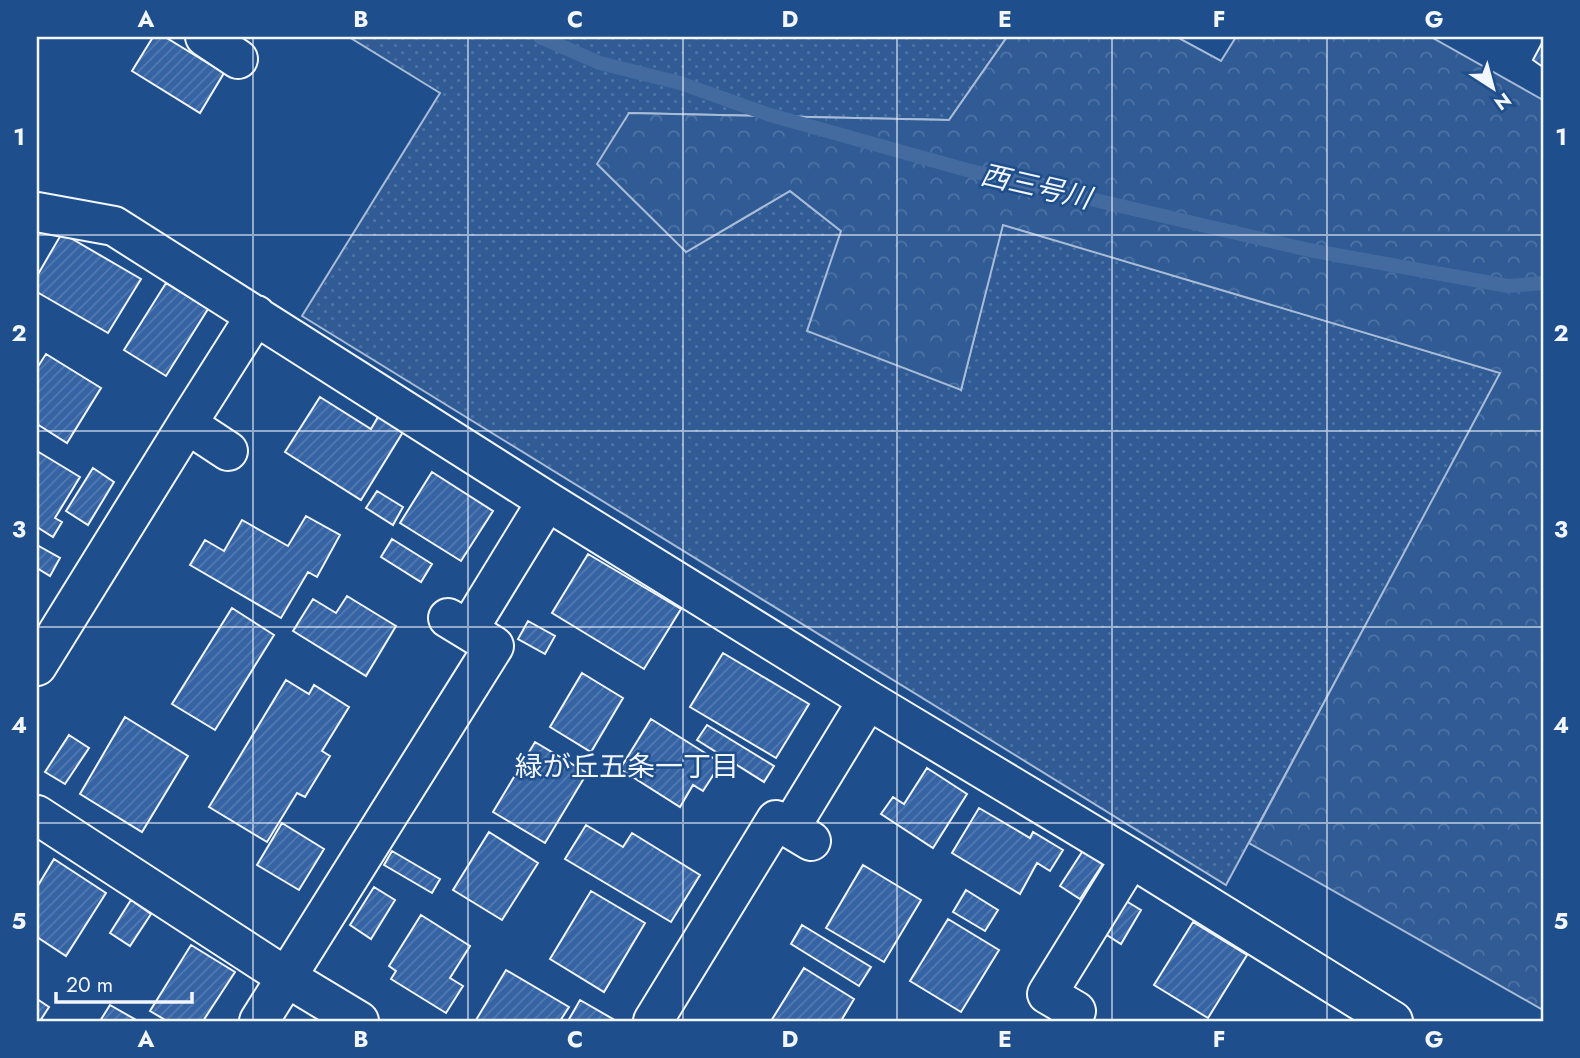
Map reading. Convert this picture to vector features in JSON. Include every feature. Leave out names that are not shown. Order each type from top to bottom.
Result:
[{"type":"street","points":[[205,37],[238,58]]},
{"type":"street","points":[[37,212],[114,226],[547,501],[1393,1021]]},
{"type":"street","points":[[37,666],[256,315]]},
{"type":"street","points":[[187,424],[228,451]]},
{"type":"street","points":[[259,1021],[494,646],[458,624],[547,501]]},
{"type":"street","points":[[653,1021],[776,820],[801,835],[869,700]]},
{"type":"street","points":[[37,815],[359,1021]]},
{"type":"street","points":[[1058,1007],[1131,858]]},
{"type":"green space","points":[[349,37],[1007,37],[949,120],[629,113],[686,252],[790,191],[841,231],[961,390],[1002,224],[1501,373],[1226,885],[302,316],[440,93]]},
{"type":"green space","points":[[1007,37],[1177,37],[1221,61],[1236,37],[1431,37],[1543,100],[1543,1010],[1249,843],[1500,373],[1003,225],[961,390],[807,331],[841,231],[790,191],[686,252],[597,164],[629,113],[949,120]]},
{"type":"building","points":[[153,37],[165,37],[224,73],[200,113],[132,71]]},
{"type":"building","points":[[1543,41],[1543,67],[1533,60]]},
{"type":"building","points":[[62,233],[141,279],[108,333],[37,292],[37,276]]},
{"type":"building","points":[[166,283],[208,309],[166,376],[124,350]]},
{"type":"building","points":[[46,354],[101,388],[67,443],[37,424],[37,368]]},
{"type":"building","points":[[320,397],[371,429],[378,417],[403,432],[361,500],[285,452]]},
{"type":"building","points":[[37,451],[80,477],[55,518],[62,522],[53,537],[37,527]]},
{"type":"building","points":[[93,468],[114,482],[88,525],[66,511]]},
{"type":"building","points":[[432,472],[493,511],[461,561],[400,523]]},
{"type":"building","points":[[377,491],[403,507],[393,525],[366,508]]},
{"type":"building","points":[[306,516],[340,535],[317,577],[308,572],[281,618],[190,565],[205,540],[224,551],[242,520],[288,546]]},
{"type":"building","points":[[392,539],[432,564],[421,582],[381,557]]},
{"type":"building","points":[[37,545],[60,558],[50,576],[37,568]]},
{"type":"building","points":[[588,554],[681,609],[644,669],[552,613]]},
{"type":"building","points":[[347,596],[396,626],[366,676],[293,631],[313,599],[336,613]]},
{"type":"building","points":[[232,608],[274,635],[215,730],[172,704]]},
{"type":"building","points":[[528,621],[555,636],[545,654],[518,639]]},
{"type":"building","points":[[723,653],[809,704],[776,758],[690,707]]},
{"type":"building","points":[[582,673],[623,698],[591,752],[550,727]]},
{"type":"building","points":[[286,680],[309,694],[314,685],[349,707],[322,751],[330,756],[305,797],[297,793],[267,842],[209,807]]},
{"type":"building","points":[[125,717],[188,756],[142,832],[80,794]]},
{"type":"building","points":[[651,719],[721,763],[703,791],[693,785],[680,807],[620,769]]},
{"type":"building","points":[[707,725],[774,766],[764,782],[697,740]]},
{"type":"building","points":[[69,735],[89,748],[65,784],[45,772]]},
{"type":"building","points":[[535,742],[587,773],[545,843],[493,812]]},
{"type":"building","points":[[927,768],[967,794],[933,848],[881,814],[893,797],[904,804]]},
{"type":"building","points":[[979,808],[1030,838],[1033,832],[1063,850],[1050,871],[1037,863],[1020,894],[952,853]]},
{"type":"building","points":[[282,823],[324,849],[299,890],[257,865]]},
{"type":"building","points":[[586,825],[623,847],[632,833],[700,875],[671,922],[565,859]]},
{"type":"building","points":[[489,832],[538,863],[502,920],[453,890]]},
{"type":"building","points":[[1086,846],[1106,859],[1080,899],[1060,886]]},
{"type":"building","points":[[392,851],[440,879],[432,893],[384,865]]},
{"type":"building","points":[[54,859],[106,893],[66,956],[37,937],[37,887]]},
{"type":"building","points":[[863,865],[921,900],[884,962],[826,928]]},
{"type":"building","points":[[374,887],[395,900],[371,939],[350,925]]},
{"type":"building","points":[[966,890],[998,910],[985,931],[953,912]]},
{"type":"building","points":[[591,891],[645,923],[604,992],[550,959]]},
{"type":"building","points":[[1121,898],[1141,910],[1121,944],[1102,932]]},
{"type":"building","points":[[131,900],[151,914],[130,946],[110,933]]},
{"type":"building","points":[[421,915],[470,946],[450,978],[463,986],[446,1013],[391,979],[396,971],[389,966]]},
{"type":"building","points":[[948,919],[999,950],[961,1012],[910,981]]},
{"type":"building","points":[[1193,922],[1247,955],[1208,1018],[1154,985]]},
{"type":"building","points":[[802,925],[871,967],[859,986],[791,944]]},
{"type":"building","points":[[191,945],[235,972],[203,1021],[167,1021],[150,1011]]},
{"type":"building","points":[[804,968],[854,999],[841,1021],[771,1021]]},
{"type":"building","points":[[506,970],[569,1007],[560,1021],[476,1020]]},
{"type":"building","points":[[37,999],[49,1007],[40,1021],[37,1021]]},
{"type":"building","points":[[580,1000],[613,1019],[568,1021]]},
{"type":"building","points":[[110,1005],[138,1021],[100,1021]]},
{"type":"waterway","name":"西三号川","points":[[540,37],[600,63],[680,83],[770,115],[967,170],[1309,250],[1508,286],[1543,283]]},
{"type":"district","name":"緑が丘五条一丁目","points":[[627,766]]}]
